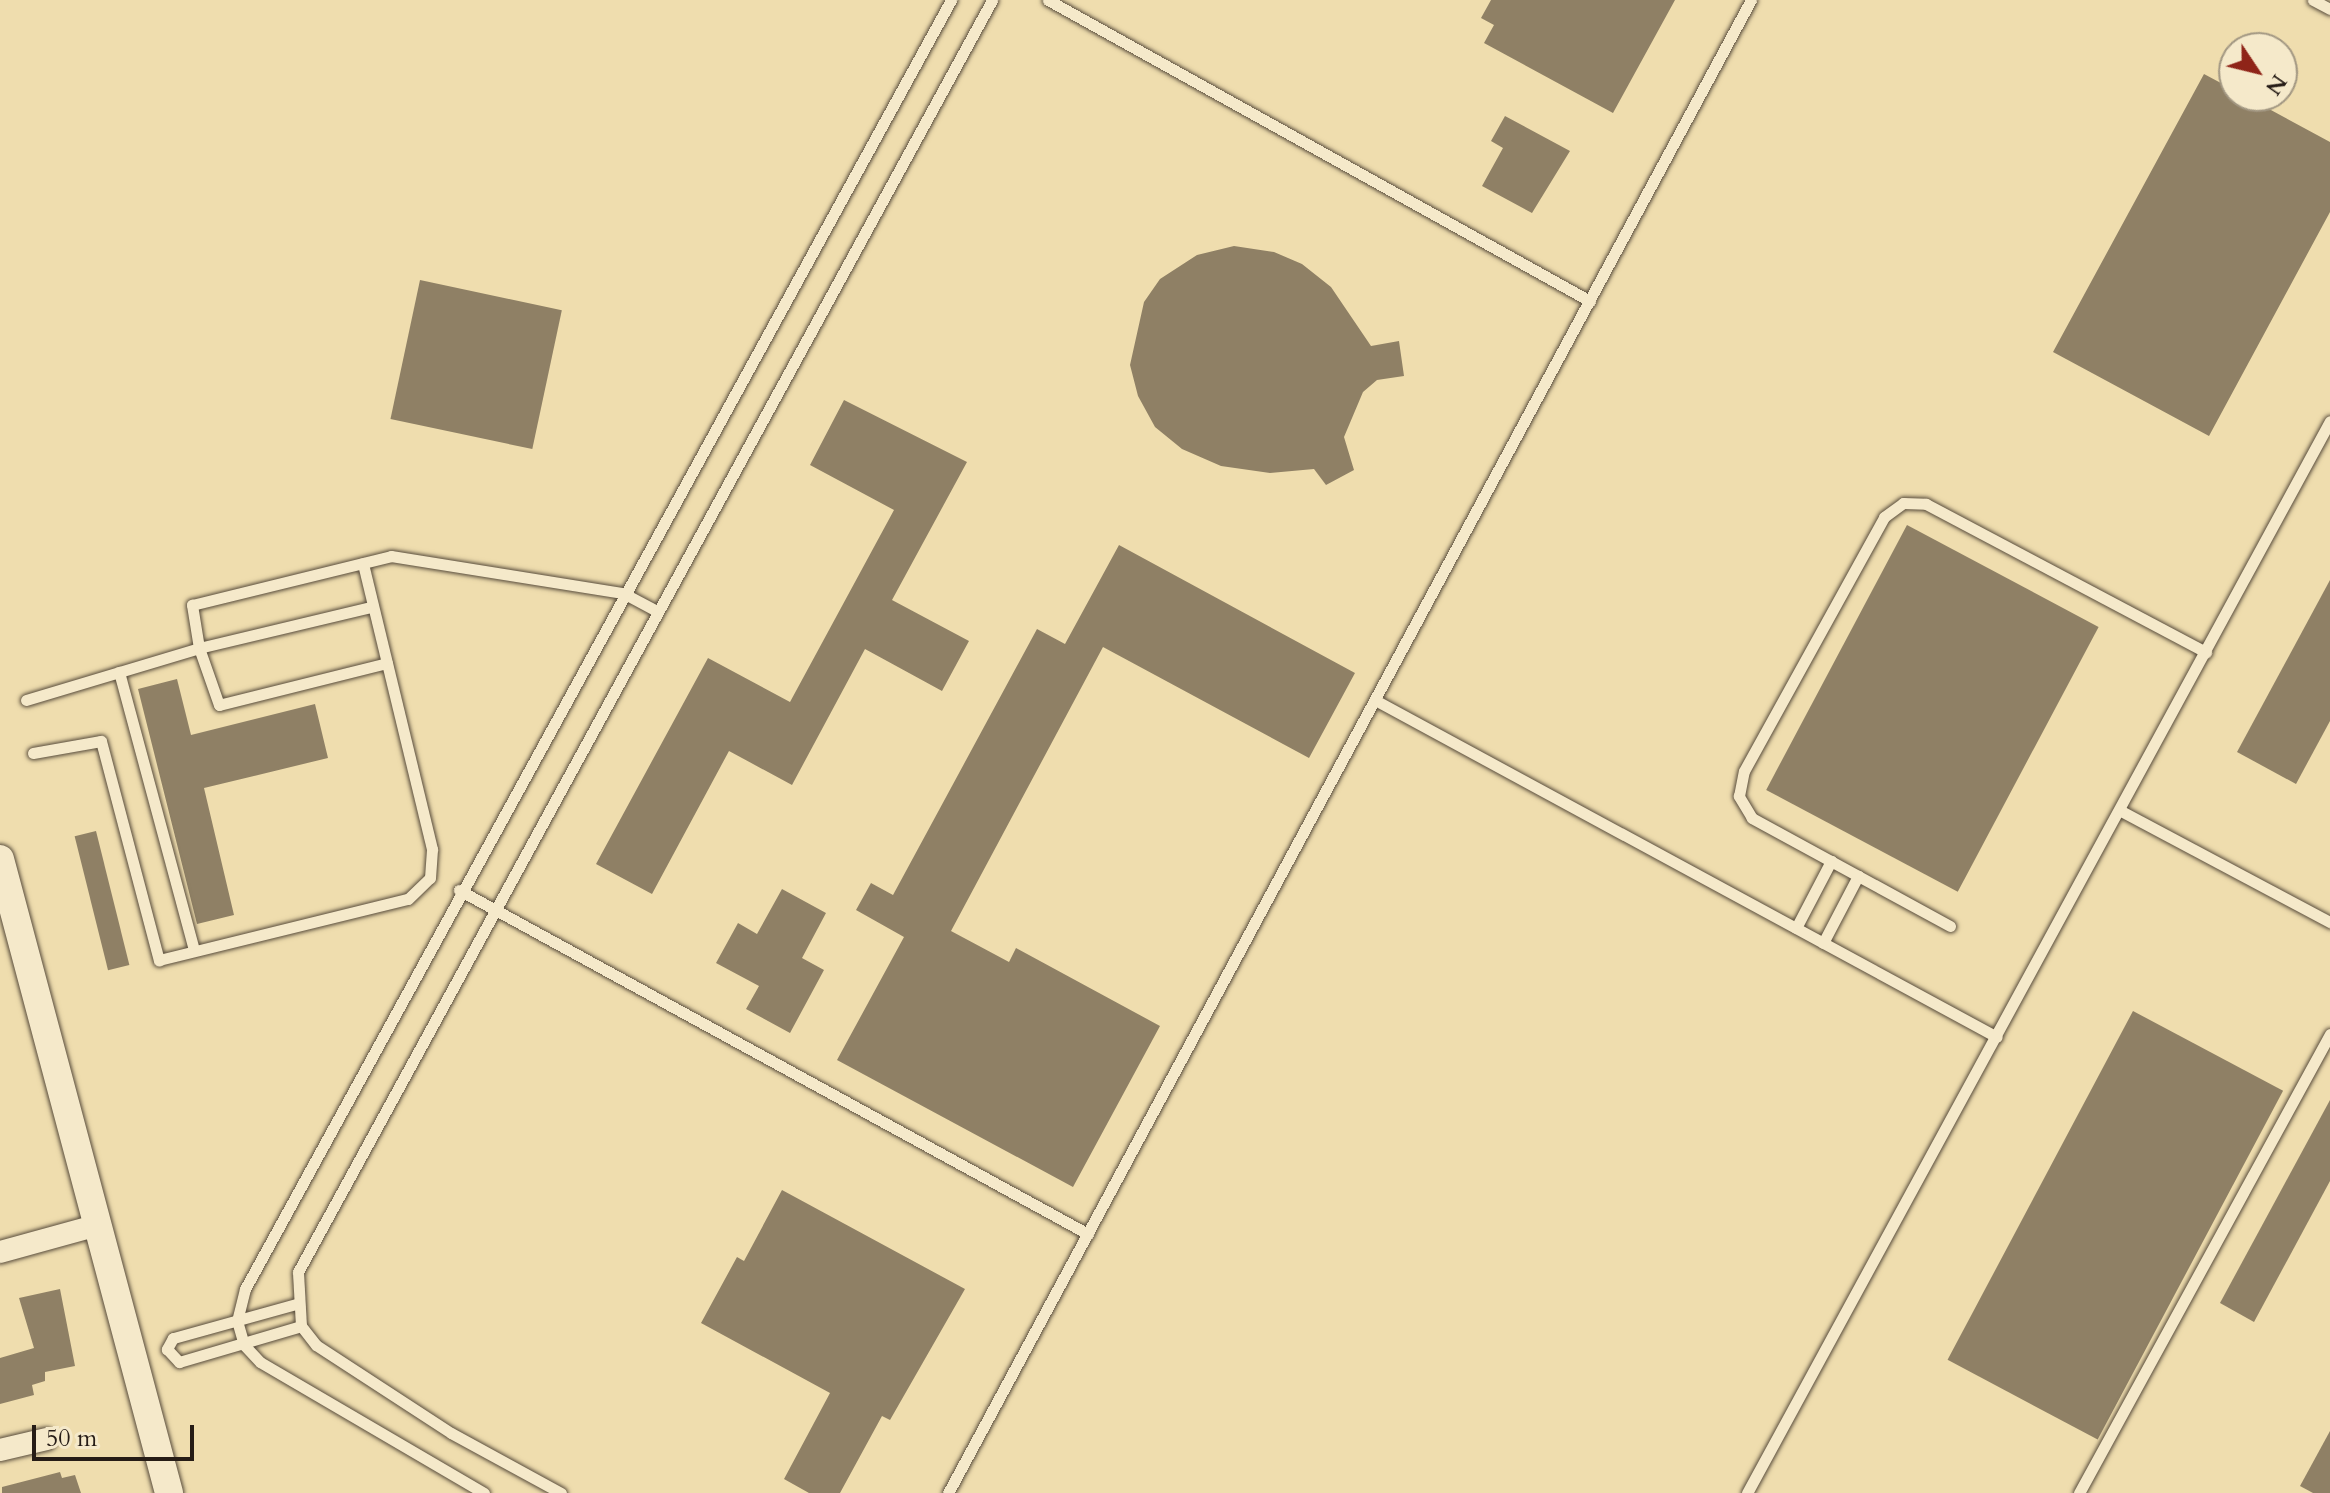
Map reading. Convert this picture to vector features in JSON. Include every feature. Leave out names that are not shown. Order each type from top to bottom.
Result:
[{"type":"street","points":[[1,869],[169,1493]]},
{"type":"street","points":[[0,1252],[98,1225]]},
{"type":"street","points":[[0,1450],[47,1439]]},
{"type":"lane","points":[[484,1493],[303,1390],[244,1345],[237,1321],[245,1289],[276,1226],[459,890],[951,0]]},
{"type":"lane","points":[[561,1493],[339,1365],[301,1326],[296,1304],[298,1272],[311,1240],[992,0]]},
{"type":"lane","points":[[1048,0],[1590,301]]},
{"type":"lane","points":[[948,1493],[1751,0]]},
{"type":"lane","points":[[2313,0],[2330,9]]},
{"type":"lane","points":[[1747,1493],[2121,811],[2330,421]]},
{"type":"lane","points":[[1950,926],[1752,818],[1743,808],[1739,783],[1892,508],[1914,501],[1926,504],[2206,652]]},
{"type":"lane","points":[[387,663],[219,705],[199,648],[192,605],[391,556],[623,593],[657,611]]},
{"type":"lane","points":[[33,753],[101,741],[159,960],[408,899],[430,878],[432,849],[371,607],[363,563]]},
{"type":"lane","points":[[26,700],[199,648],[371,607]]},
{"type":"lane","points":[[119,672],[194,950]]},
{"type":"lane","points":[[1375,700],[1997,1037]]},
{"type":"lane","points":[[2121,811],[2330,922]]},
{"type":"lane","points":[[1796,928],[1831,861]]},
{"type":"lane","points":[[1823,943],[1858,876]]},
{"type":"lane","points":[[459,890],[1088,1234]]},
{"type":"lane","points":[[2079,1493],[2330,1034]]},
{"type":"lane","points":[[296,1304],[173,1338],[168,1355],[179,1362],[301,1326]]},
{"type":"building","points":[[1491,0],[1675,0],[1613,113],[1484,43],[1494,25],[1481,18]]},
{"type":"building","points":[[2204,74],[2218,81],[2218,112],[2275,112],[2330,142],[2330,212],[2209,436],[2053,352]]},
{"type":"building","points":[[1505,116],[1570,151],[1532,213],[1482,186],[1503,148],[1491,141]]},
{"type":"building","points":[[1234,246],[1274,252],[1302,264],[1331,287],[1371,346],[1399,341],[1404,376],[1377,380],[1363,392],[1344,437],[1354,470],[1326,485],[1314,469],[1270,473],[1221,466],[1182,449],[1155,427],[1138,396],[1130,365],[1144,302],[1160,279],[1197,255]]},
{"type":"building","points":[[420,280],[562,310],[532,449],[390,419]]},
{"type":"building","points":[[844,400],[967,462],[892,600],[969,641],[942,691],[865,649],[792,785],[729,751],[652,894],[596,864],[708,658],[790,702],[894,510],[810,465]]},
{"type":"building","points":[[1907,525],[2099,627],[1958,892],[1766,790]]},
{"type":"building","points":[[1119,545],[1355,673],[1309,758],[1103,647],[951,931],[1009,962],[1016,948],[1160,1026],[1073,1187],[837,1060],[904,937],[856,910],[871,883],[893,895],[1037,629],[1065,644]]},
{"type":"building","points":[[2330,580],[2330,721],[2296,784],[2237,752]]},
{"type":"building","points":[[177,679],[191,735],[315,704],[328,758],[204,788],[234,915],[197,924],[138,689]]},
{"type":"building","points":[[96,831],[129,965],[108,970],[75,836]]},
{"type":"building","points":[[782,889],[826,913],[802,958],[824,970],[790,1033],[746,1009],[759,986],[716,963],[738,923],[757,934]]},
{"type":"building","points":[[2133,1011],[2283,1091],[2098,1440],[1948,1360]]},
{"type":"building","points":[[2330,1100],[2330,1181],[2254,1322],[2220,1303]]},
{"type":"building","points":[[782,1190],[965,1289],[890,1420],[882,1416],[840,1493],[809,1493],[784,1479],[830,1393],[701,1323],[737,1257],[744,1261]]},
{"type":"building","points":[[60,1289],[75,1366],[45,1372],[45,1381],[32,1385],[34,1395],[0,1404],[0,1358],[34,1348],[19,1298]]},
{"type":"building","points":[[2330,1431],[2330,1493],[2313,1493],[2300,1486]]},
{"type":"building","points":[[60,1472],[62,1478],[75,1475],[81,1493],[2,1493],[2,1487]]}]
